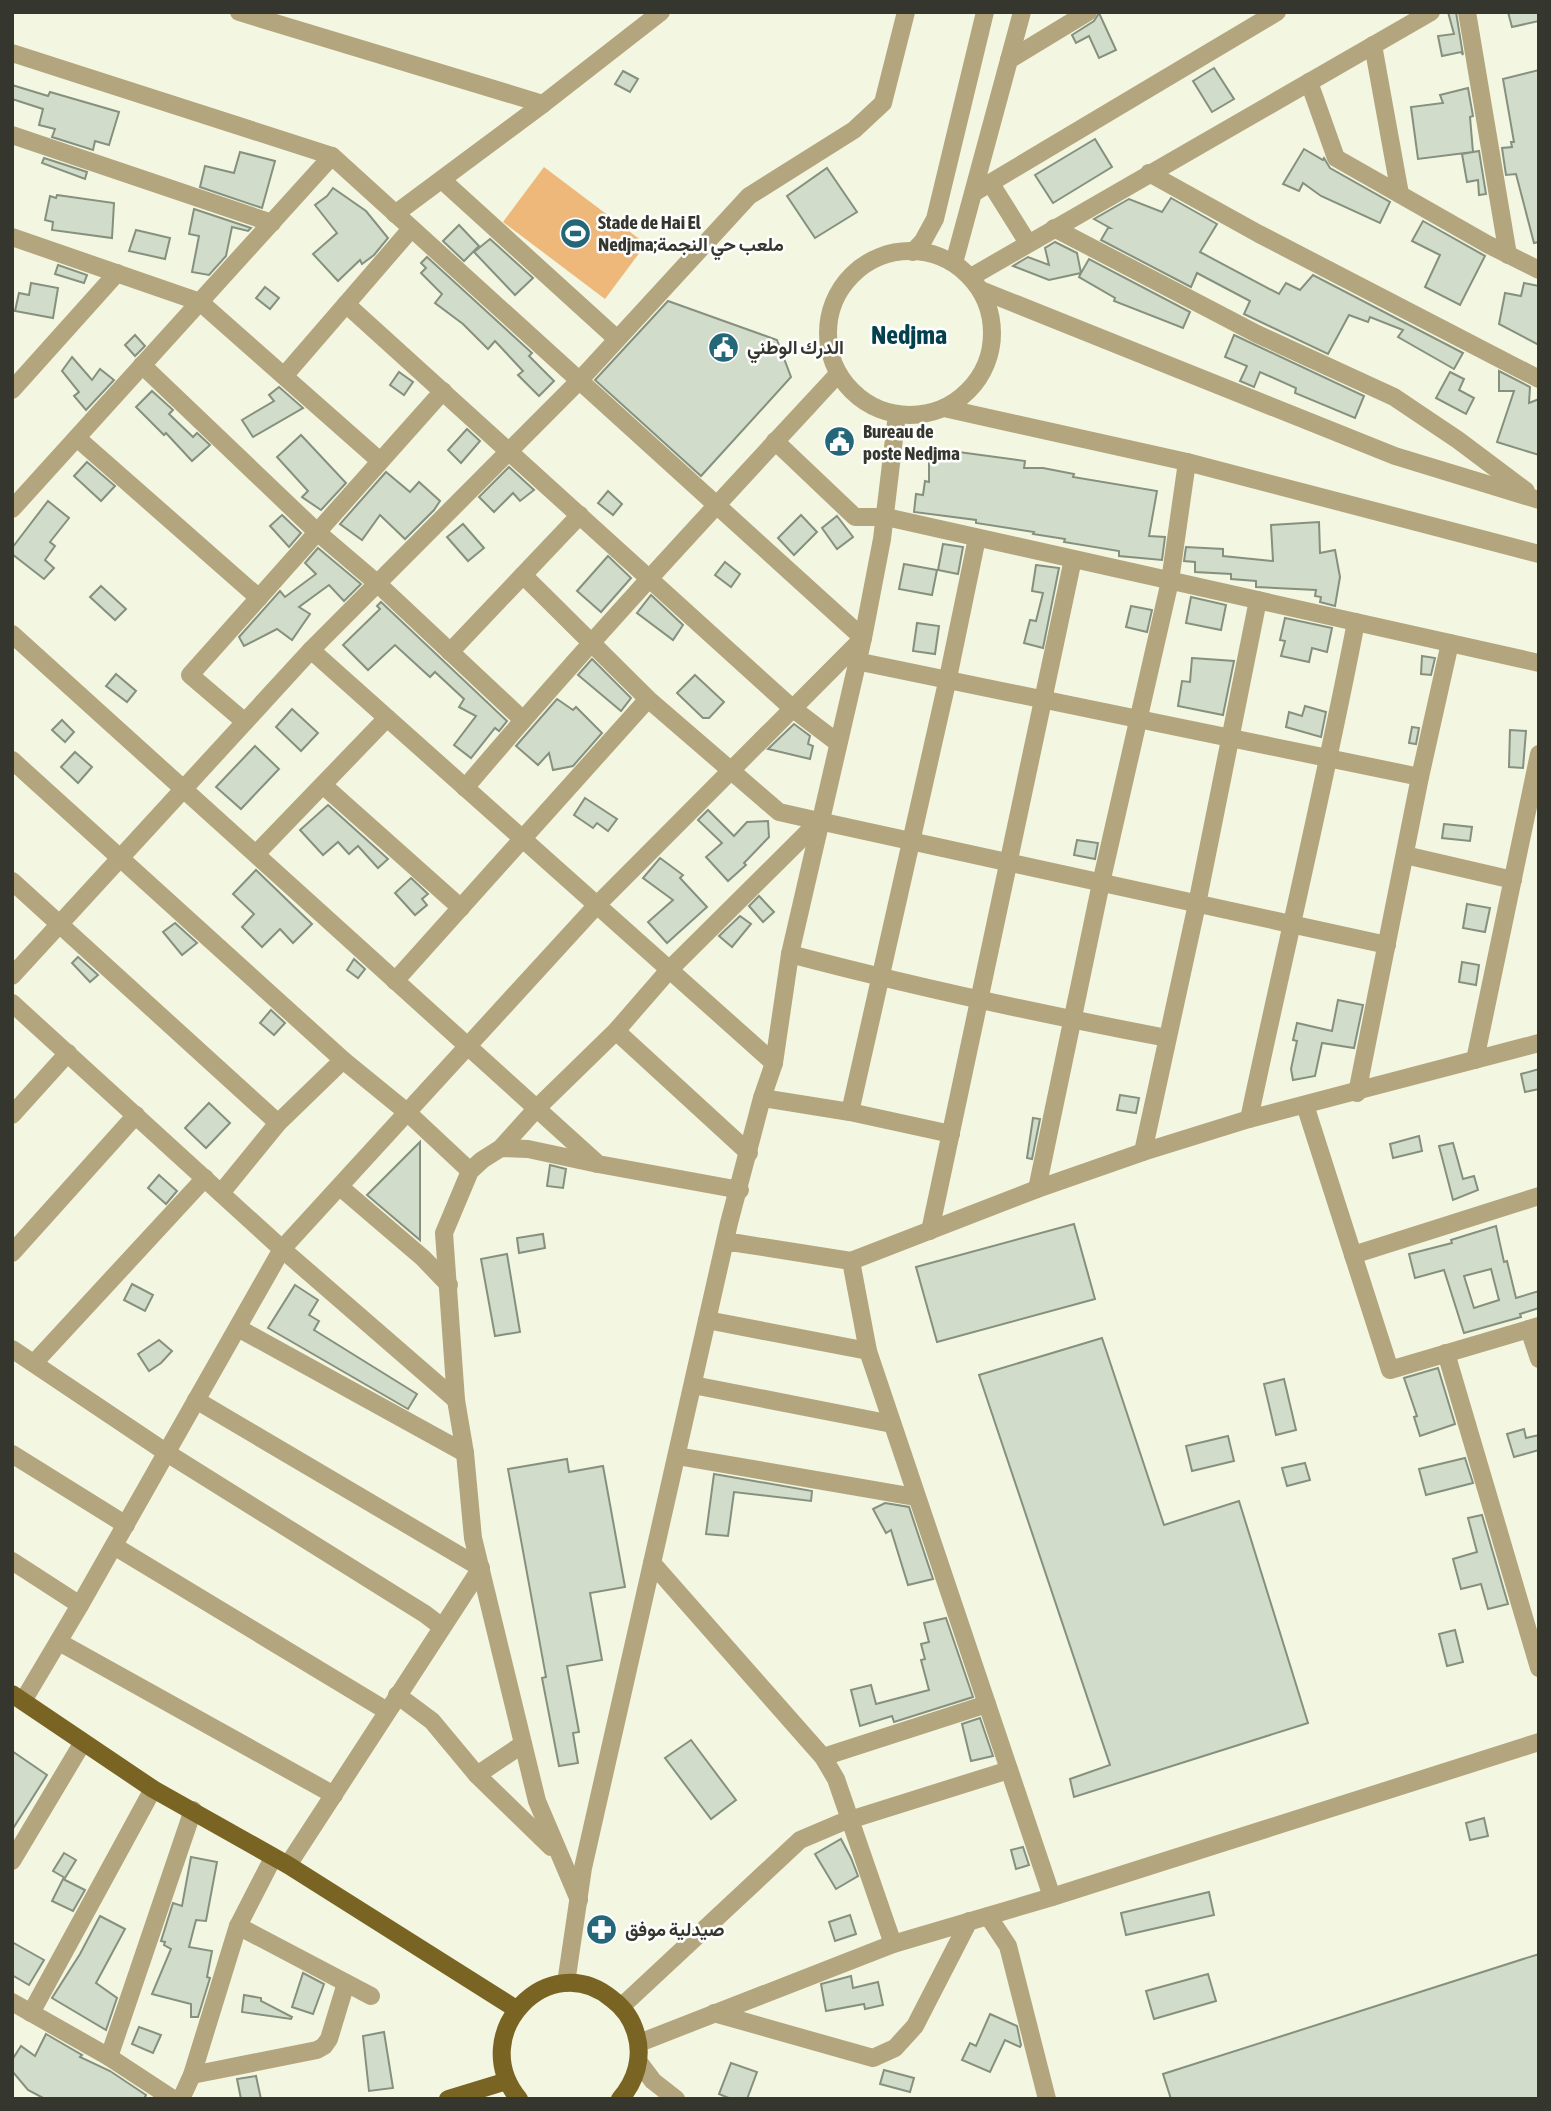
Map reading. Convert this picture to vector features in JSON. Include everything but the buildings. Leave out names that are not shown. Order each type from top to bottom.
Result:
[{"type":"main road","points":[[18,1698],[153,1789],[280,1861],[516,2009]]},
{"type":"main road","points":[[519,2099],[508,2081],[502,2063],[501,2044],[506,2026],[516,2009],[530,1996],[547,1987],[566,1983],[587,1985],[606,1993],[622,2006],[633,2023],[639,2043],[638,2061],[634,2078],[620,2099]]},
{"type":"main road","points":[[448,2099],[508,2081]]},
{"type":"street","points":[[239,12],[258,15],[543,104]]},
{"type":"street","points":[[395,214],[661,12]]},
{"type":"street","points":[[12,976],[312,650],[578,382],[749,196],[854,130],[883,103],[906,12]]},
{"type":"street","points":[[914,252],[935,219],[985,12]]},
{"type":"street","points":[[954,263],[983,188],[1009,60],[1022,12]]},
{"type":"street","points":[[1009,60],[1088,12]]},
{"type":"street","points":[[983,188],[1277,12]]},
{"type":"street","points":[[976,284],[1028,243],[1431,12]]},
{"type":"street","points":[[1467,12],[1508,254]]},
{"type":"street","points":[[1373,45],[1400,194]]},
{"type":"street","points":[[12,53],[332,156],[863,638]]},
{"type":"street","points":[[1309,82],[1336,158],[1539,270]]},
{"type":"street","points":[[12,135],[272,223]]},
{"type":"street","points":[[12,509],[332,156]]},
{"type":"street","points":[[1149,173],[1259,234],[1539,379]]},
{"type":"street","points":[[442,180],[617,340]]},
{"type":"street","points":[[983,188],[1028,243]]},
{"type":"street","points":[[1054,228],[1257,334],[1394,397],[1458,440],[1538,500]]},
{"type":"street","points":[[284,376],[411,229]]},
{"type":"street","points":[[12,237],[200,302],[380,461]]},
{"type":"street","points":[[976,284],[992,321],[992,348],[982,374],[965,395],[944,408],[921,415],[897,414],[874,407],[854,393],[838,374],[829,348],[829,320],[837,295],[854,272],[877,258],[904,251],[932,254],[954,263],[976,284],[1395,456],[1538,500]]},
{"type":"street","points":[[12,390],[117,273]]},
{"type":"street","points":[[346,304],[792,708],[838,743]]},
{"type":"street","points":[[142,365],[317,532],[378,584],[523,720]]},
{"type":"street","points":[[466,788],[591,644],[838,374]]},
{"type":"street","points":[[245,722],[190,675],[443,391]]},
{"type":"street","points":[[944,408],[1188,462],[1539,554]]},
{"type":"street","points":[[566,1983],[583,1868],[725,1243],[762,1098],[774,1063],[790,954],[863,638],[886,517],[897,414]]},
{"type":"street","points":[[77,438],[259,598]]},
{"type":"street","points":[[775,441],[855,517],[886,517],[1539,663]]},
{"type":"street","points":[[1037,1189],[1101,883],[1170,581],[1188,462]]},
{"type":"street","points":[[450,652],[580,515]]},
{"type":"street","points":[[850,1112],[977,538]]},
{"type":"street","points":[[930,1231],[1073,559]]},
{"type":"street","points":[[523,575],[648,699],[779,813],[1387,945]]},
{"type":"street","points":[[1143,1152],[1197,904],[1258,600]]},
{"type":"street","points":[[1249,1119],[1330,758],[1356,622]]},
{"type":"street","points":[[12,634],[598,1164]]},
{"type":"street","points":[[18,1698],[59,1642],[282,1249],[596,906],[863,638]]},
{"type":"street","points":[[1357,1093],[1420,777],[1450,643]]},
{"type":"street","points":[[312,650],[774,1063]]},
{"type":"street","points":[[856,661],[1420,777]]},
{"type":"street","points":[[395,981],[648,699]]},
{"type":"street","points":[[256,854],[387,718]]},
{"type":"street","points":[[1475,1060],[1539,754]]},
{"type":"street","points":[[12,760],[343,1060],[408,1113],[470,1171]]},
{"type":"street","points":[[323,785],[461,908]]},
{"type":"street","points":[[579,1900],[537,1801],[473,1538],[465,1452],[456,1399],[444,1233],[470,1171],[501,1148],[537,1108],[616,1031],[669,970],[819,821]]},
{"type":"street","points":[[1405,855],[1513,880]]},
{"type":"street","points":[[12,881],[278,1123]]},
{"type":"street","points":[[790,954],[880,978],[1167,1038]]},
{"type":"street","points":[[12,1003],[282,1249],[456,1399]]},
{"type":"street","points":[[616,1031],[749,1153]]},
{"type":"street","points":[[725,1243],[851,1261],[1037,1189],[1143,1152],[1249,1119],[1357,1093],[1539,1043]]},
{"type":"street","points":[[12,1115],[68,1053]]},
{"type":"street","points":[[221,1193],[278,1123],[343,1060]]},
{"type":"street","points":[[762,1098],[850,1112],[951,1134]]},
{"type":"street","points":[[1305,1105],[1390,1370],[1534,1328],[1539,1359]]},
{"type":"street","points":[[12,1253],[136,1115]]},
{"type":"street","points":[[501,1148],[528,1149],[740,1190]]},
{"type":"street","points":[[34,1363],[205,1178]]},
{"type":"street","points":[[340,1186],[423,1258],[449,1285]]},
{"type":"street","points":[[1353,1255],[1539,1196]]},
{"type":"street","points":[[851,1261],[868,1351],[1052,1897]]},
{"type":"street","points":[[707,1320],[868,1351]]},
{"type":"street","points":[[238,1328],[465,1452]]},
{"type":"street","points":[[12,1349],[167,1453],[442,1627]]},
{"type":"street","points":[[1446,1353],[1539,1668]]},
{"type":"street","points":[[693,1385],[892,1424]]},
{"type":"street","points":[[196,1400],[481,1568]]},
{"type":"street","points":[[12,1454],[126,1525]]},
{"type":"street","points":[[677,1456],[915,1497]]},
{"type":"street","points":[[114,1546],[387,1711]]},
{"type":"street","points":[[12,1561],[80,1605]]},
{"type":"street","points":[[652,1563],[823,1758],[836,1779],[893,1944]]},
{"type":"street","points":[[181,2099],[192,2075],[238,1926],[280,1861],[334,1795],[481,1568]]},
{"type":"street","points":[[59,1642],[334,1795]]},
{"type":"street","points":[[397,1695],[432,1721],[477,1775],[557,1853]]},
{"type":"street","points":[[823,1758],[987,1704]]},
{"type":"street","points":[[12,1861],[83,1742]]},
{"type":"street","points":[[639,2043],[893,1944],[1052,1897],[1539,1742]]},
{"type":"street","points":[[477,1775],[523,1744]]},
{"type":"street","points":[[622,2006],[800,1840],[851,1819],[1009,1770]]},
{"type":"street","points":[[31,2013],[153,1789]]},
{"type":"street","points":[[108,2057],[193,1810]]},
{"type":"street","points":[[988,1916],[1007,1946],[1047,2099]]},
{"type":"street","points":[[714,2013],[873,2058],[895,2048],[915,2026],[969,1921]]},
{"type":"street","points":[[238,1926],[371,1996]]},
{"type":"street","points":[[192,2075],[317,2050],[324,2046],[329,2039],[346,1983]]},
{"type":"street","points":[[12,2002],[108,2057],[173,2099]]},
{"type":"street","points":[[638,2061],[653,2081],[676,2099]]},
{"type":"shaded area","name":"Stade de Hai El Nedjma;ملعب حي النجمة","points":[[544,167],[646,244],[605,299],[503,222]]},
{"type":"place","name":"Stade de Hai El Nedjma;ملعب حي النجمة","points":[[575,233]]},
{"type":"place","name":"الدرك الوطني","points":[[724,347]]},
{"type":"place","name":"Bureau de poste Nedjma","points":[[840,442]]},
{"type":"place","name":"صيدلية موفق","points":[[602,1929]]},
{"type":"district","name":"Nedjma","points":[[909,335]]}]
